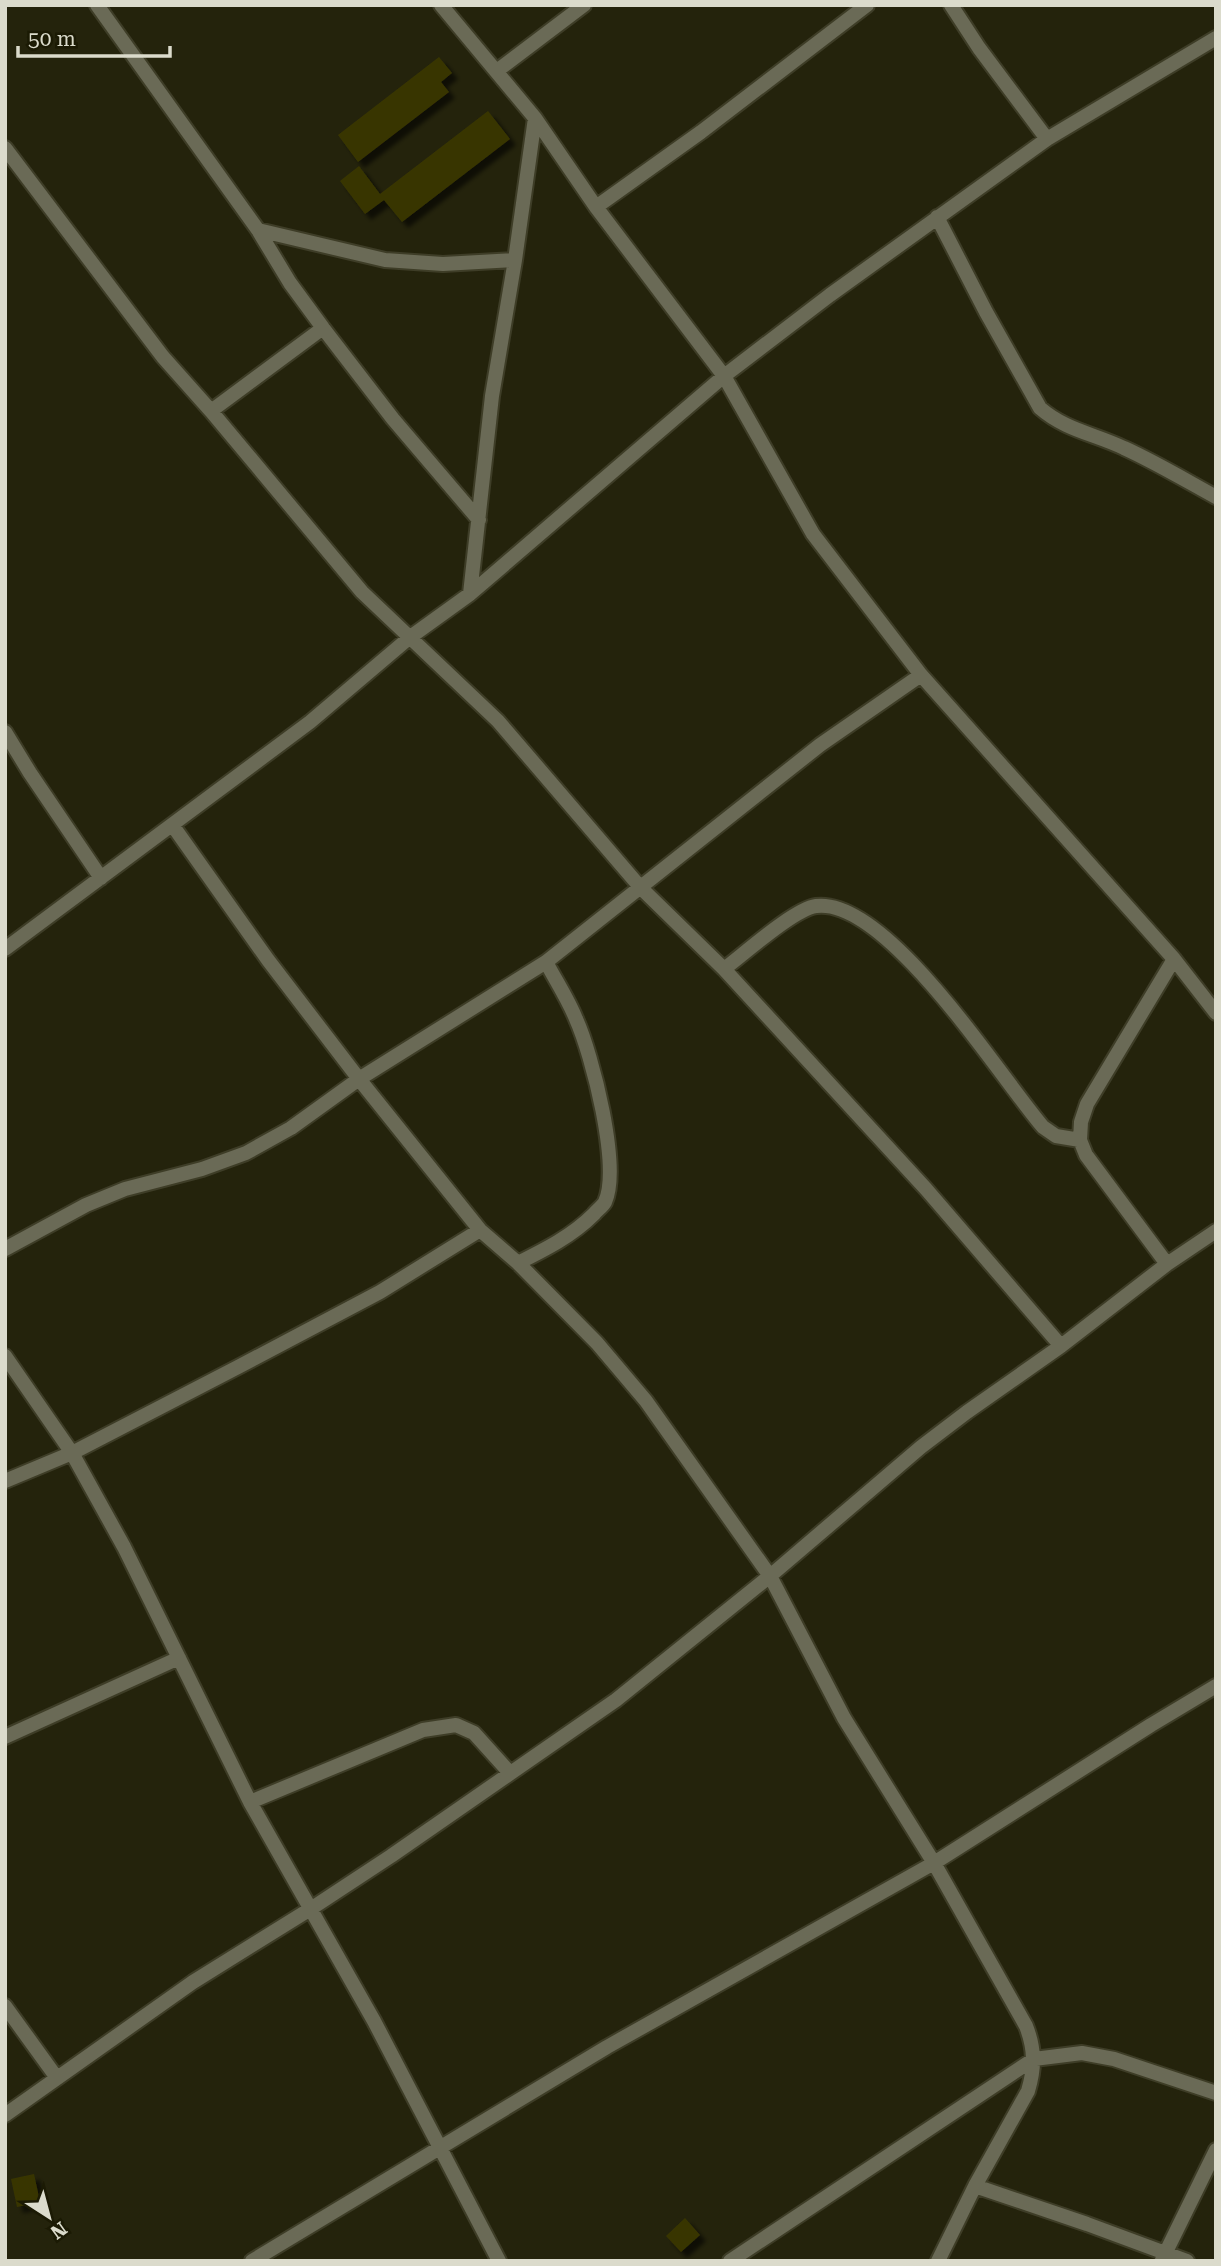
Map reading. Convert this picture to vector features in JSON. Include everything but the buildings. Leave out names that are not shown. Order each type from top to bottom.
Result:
[{"type":"street","points":[[97,5],[258,230],[323,328],[393,419],[478,520]]},
{"type":"street","points":[[441,5],[535,118],[596,207],[724,376],[813,534],[921,675],[1174,959],[1216,1013]]},
{"type":"street","points":[[498,71],[584,5]]},
{"type":"street","points":[[596,207],[701,132],[867,5]]},
{"type":"street","points":[[951,5],[979,48],[1047,139]]},
{"type":"street","points":[[5,948],[310,722],[409,638],[470,594],[724,376],[937,217],[1047,139],[1216,38]]},
{"type":"street","points":[[470,594],[492,396],[535,118]]},
{"type":"street","points":[[5,148],[163,357],[362,592],[498,721],[641,888],[724,969],[926,1189],[1061,1346]]},
{"type":"street","points":[[937,217],[986,312],[1041,408],[1068,427],[1121,446],[1216,497]]},
{"type":"street","points":[[258,230],[384,260],[443,264],[515,260]]},
{"type":"street","points":[[211,411],[323,328]]},
{"type":"street","points":[[5,1249],[86,1205],[112,1194],[202,1169],[246,1153],[291,1128],[359,1079],[546,962],[820,745],[921,675]]},
{"type":"street","points":[[5,732],[101,878]]},
{"type":"street","points":[[173,826],[268,960],[480,1230],[597,1343],[646,1401],[770,1576],[844,1718],[934,1863],[1026,2026],[1033,2043],[1034,2059],[1028,2091],[937,2261]]},
{"type":"street","points":[[724,969],[796,915],[814,906],[834,906],[852,914],[871,925],[905,956],[944,1000],[1043,1127],[1056,1136],[1080,1140]]},
{"type":"street","points":[[1167,1264],[1104,1182],[1086,1156],[1080,1140],[1081,1122],[1087,1104],[1174,959]]},
{"type":"street","points":[[518,1264],[557,1244],[583,1225],[605,1203],[611,1177],[605,1126],[595,1077],[577,1020],[546,962]]},
{"type":"street","points":[[5,1481],[72,1453],[380,1292],[480,1230]]},
{"type":"street","points":[[5,2115],[193,1983],[312,1909],[616,1700],[770,1576],[921,1447],[1061,1346],[1167,1264],[1216,1231]]},
{"type":"street","points":[[5,1356],[72,1453],[124,1547],[250,1802],[374,2021],[499,2261]]},
{"type":"street","points":[[5,1737],[178,1658]]},
{"type":"street","points":[[252,2261],[607,2047],[934,1863],[1216,1686]]},
{"type":"street","points":[[250,1802],[423,1730],[456,1725],[474,1733],[510,1773]]},
{"type":"street","points":[[5,2006],[57,2078]]},
{"type":"street","points":[[730,2261],[1034,2059],[1082,2053],[1114,2059],[1216,2093]]},
{"type":"street","points":[[1163,2257],[1216,2150]]},
{"type":"street","points":[[975,2186],[1087,2224],[1163,2257],[1186,2261]]}]
